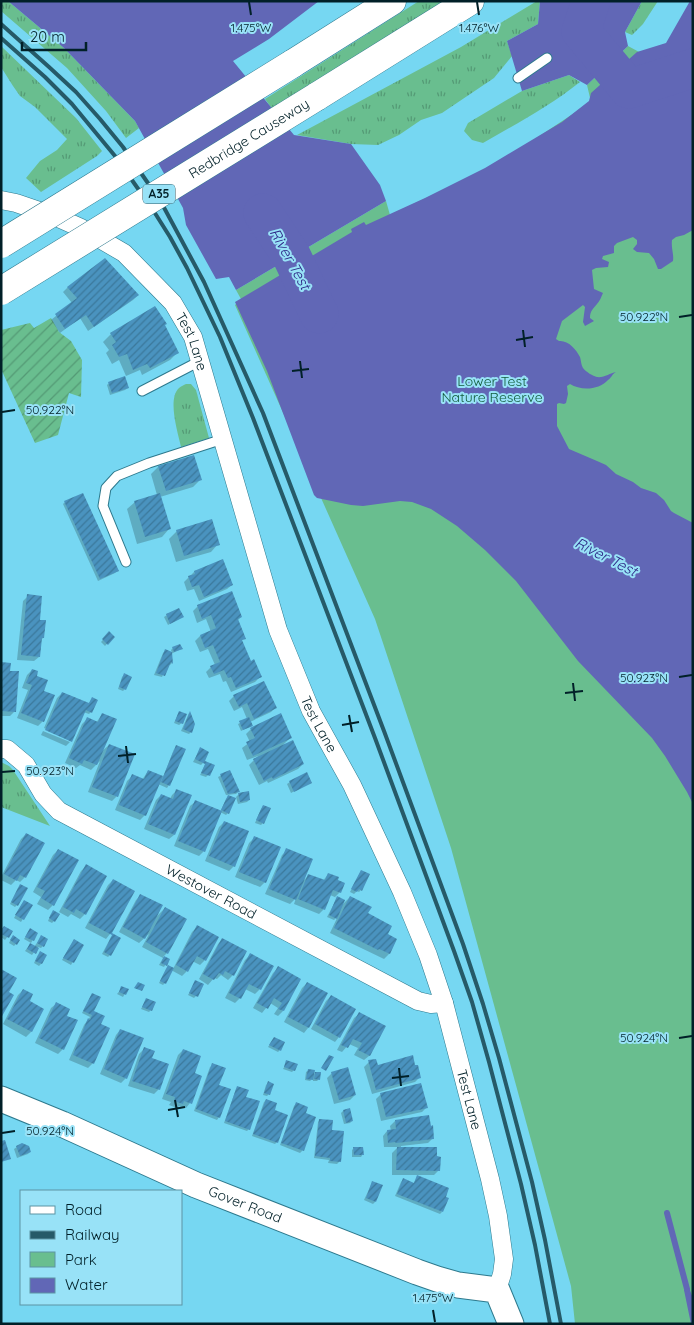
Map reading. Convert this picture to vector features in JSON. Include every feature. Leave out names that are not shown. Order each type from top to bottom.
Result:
[{"type":"main road","points":[[1,244],[392,1]]},
{"type":"main road","name":"Redbridge Causeway","points":[[1,291],[470,1]]},
{"type":"street","name":"Test Lane","points":[[9,201],[54,216],[81,228],[124,253],[173,303],[193,337],[278,630],[311,711],[352,785],[402,892],[428,955],[444,1003],[498,1216],[504,1259],[497,1290]]},
{"type":"street","name":"Westover Road","points":[[1,749],[7,749],[26,765],[43,794],[59,811],[418,1001],[431,1004],[444,1003]]},
{"type":"street","name":"Gover Road","points":[[1,1099],[62,1124],[196,1185],[437,1280],[497,1290]]},
{"type":"street","points":[[497,1290],[511,1324]]},
{"type":"lane","points":[[518,78],[547,58]]},
{"type":"lane","points":[[142,392],[200,361]]},
{"type":"lane","points":[[126,562],[103,506],[106,488],[117,476],[149,462],[223,440]]},
{"type":"green space","points":[[1,1],[8,1],[64,48],[135,121],[139,128],[126,138],[106,111],[67,68],[1,11]]},
{"type":"green space","points":[[419,1],[444,1],[273,110],[265,99]]},
{"type":"green space","points":[[537,1],[540,1],[538,24],[507,41],[512,56],[494,78],[442,113],[421,120],[399,135],[378,145],[351,144],[297,135],[461,47]]},
{"type":"green space","points":[[642,1],[658,1],[643,24],[632,35],[625,32]]},
{"type":"green space","name":"Lower Test Nature Reserve","points":[[693,6],[693,1324],[575,1324],[571,1286],[451,848],[375,619],[235,305],[241,299],[236,290],[386,201],[390,215],[494,166],[591,102],[587,85],[628,46],[641,53],[668,43]]},
{"type":"green space","points":[[1,46],[76,118],[102,151],[41,192],[26,178],[40,161],[57,150],[67,139],[35,107],[20,96],[1,67]]},
{"type":"green space","points":[[569,75],[580,82],[545,107],[483,143],[472,140],[464,131],[468,123],[522,91]]},
{"type":"green space","points":[[51,318],[59,332],[71,341],[82,360],[81,397],[69,393],[58,435],[35,443],[1,369],[1,330],[30,323],[34,328]]},
{"type":"green space","points":[[186,384],[191,384],[196,390],[209,438],[181,447],[174,416],[174,400],[179,388]]},
{"type":"green space","points":[[1,762],[13,770],[50,826],[1,807]]},
{"type":"water","points":[[8,1],[319,1],[269,39],[233,61],[294,135],[351,144],[380,185],[386,201],[236,290],[229,277],[216,279],[186,225],[183,208],[135,121],[64,48]]},
{"type":"water","points":[[540,1],[642,1],[625,32],[628,46],[587,85],[569,75],[522,91],[507,41],[538,24]]},
{"type":"water","points":[[690,1],[693,1],[693,230],[672,240],[673,261],[661,269],[658,269],[649,253],[637,252],[633,249],[637,244],[637,240],[633,237],[617,243],[614,246],[614,253],[603,256],[602,259],[609,262],[608,267],[592,270],[594,289],[603,293],[591,314],[590,318],[594,321],[585,326],[583,322],[585,307],[583,305],[562,321],[556,339],[566,342],[574,348],[580,357],[583,368],[592,375],[600,377],[616,372],[595,388],[579,388],[570,384],[567,386],[566,403],[557,404],[557,426],[569,449],[606,465],[616,474],[641,488],[656,493],[664,500],[671,511],[693,523],[693,804],[665,756],[652,738],[578,661],[516,581],[485,550],[457,526],[431,509],[412,502],[400,501],[363,506],[317,498],[314,495],[267,371],[235,302],[352,232],[351,229],[364,222],[366,225],[485,168],[562,122],[589,101],[591,93],[637,52],[666,43]]},
{"type":"water","points":[[689,1288],[693,1298],[693,1324],[691,1324],[684,1290]]},
{"type":"building","points":[[105,258],[139,295],[94,327],[86,315],[65,329],[55,314],[77,298],[67,287]]},
{"type":"building","points":[[155,306],[167,324],[165,325],[179,353],[150,368],[147,364],[133,370],[127,354],[119,357],[112,345],[116,342],[110,333]]},
{"type":"building","points":[[125,376],[129,388],[112,393],[108,382]]},
{"type":"building","points":[[194,455],[202,480],[166,491],[158,466]]},
{"type":"building","points":[[83,493],[119,571],[100,579],[64,501]]},
{"type":"building","points":[[160,493],[171,529],[145,537],[134,501]]},
{"type":"building","points":[[212,519],[220,545],[184,556],[176,530]]},
{"type":"building","points":[[223,559],[233,585],[204,597],[199,585],[192,587],[188,576],[195,574],[194,571]]},
{"type":"building","points":[[232,591],[242,617],[238,619],[246,639],[242,640],[251,661],[254,659],[262,677],[236,688],[231,677],[228,678],[224,670],[214,674],[210,666],[220,662],[213,645],[205,648],[200,635],[221,626],[216,628],[211,615],[202,619],[197,605]]},
{"type":"building","points":[[27,594],[42,596],[40,620],[46,620],[40,657],[21,655]]},
{"type":"building","points":[[179,608],[184,617],[170,624],[166,614]]},
{"type":"building","points":[[109,631],[115,637],[108,645],[102,639]]},
{"type":"building","points":[[180,644],[183,649],[174,652],[172,647]]},
{"type":"building","points":[[165,649],[172,652],[173,664],[171,662],[165,676],[156,673]]},
{"type":"building","points":[[1,662],[11,663],[10,671],[19,671],[16,712],[1,711]]},
{"type":"building","points":[[32,669],[38,671],[37,676],[48,680],[44,691],[55,695],[44,722],[21,713],[32,685],[26,683]]},
{"type":"building","points":[[124,673],[132,677],[126,690],[119,687]]},
{"type":"building","points":[[264,681],[277,708],[254,719],[247,703],[239,707],[233,695]]},
{"type":"building","points":[[62,692],[89,703],[92,697],[98,700],[92,713],[86,710],[72,742],[45,730]]},
{"type":"building","points":[[179,711],[187,714],[183,724],[175,721]]},
{"type":"building","points":[[190,711],[195,724],[192,733],[183,729]]},
{"type":"building","points":[[102,713],[117,719],[97,765],[84,760],[82,764],[69,758],[87,717],[98,722]]},
{"type":"building","points":[[281,713],[292,738],[253,756],[246,742],[255,738],[250,728]]},
{"type":"building","points":[[249,717],[253,726],[243,730],[239,721]]},
{"type":"building","points":[[293,740],[304,764],[273,779],[272,777],[264,781],[253,759]]},
{"type":"building","points":[[109,744],[135,754],[118,797],[92,787]]},
{"type":"building","points":[[176,745],[186,749],[170,786],[161,782]]},
{"type":"building","points":[[200,747],[209,752],[205,761],[215,765],[210,776],[201,773],[205,764],[195,759]]},
{"type":"building","points":[[148,770],[163,776],[146,816],[119,805],[132,774],[144,779]]},
{"type":"building","points":[[230,770],[240,792],[228,794],[220,774]]},
{"type":"building","points":[[307,772],[312,783],[294,792],[289,781]]},
{"type":"building","points":[[176,789],[192,795],[175,835],[148,824],[161,794],[173,799]]},
{"type":"building","points":[[249,791],[250,800],[240,802],[238,793]]},
{"type":"building","points":[[228,795],[236,798],[229,814],[221,810]]},
{"type":"building","points":[[195,800],[222,811],[205,852],[178,841]]},
{"type":"building","points":[[263,805],[271,808],[264,824],[256,820]]},
{"type":"building","points":[[224,821],[249,831],[235,867],[209,856]]},
{"type":"building","points":[[26,833],[45,843],[26,878],[20,875],[17,881],[4,874]]},
{"type":"building","points":[[254,836],[281,847],[266,883],[239,872]]},
{"type":"building","points":[[286,848],[313,859],[296,900],[269,889]]},
{"type":"building","points":[[58,849],[79,860],[54,906],[41,898],[45,891],[37,887]]},
{"type":"building","points":[[86,864],[107,876],[86,915],[76,909],[74,913],[63,907]]},
{"type":"building","points":[[361,870],[370,874],[362,891],[359,889],[357,892],[351,889]]},
{"type":"building","points":[[328,873],[339,877],[338,880],[345,883],[341,893],[333,890],[325,910],[298,899],[308,874],[325,880]]},
{"type":"building","points":[[113,879],[135,891],[112,933],[121,938],[111,956],[104,952],[112,935],[89,923]]},
{"type":"building","points":[[20,884],[28,888],[18,906],[11,902]]},
{"type":"building","points":[[140,894],[163,905],[145,939],[123,927]]},
{"type":"building","points":[[337,896],[345,900],[337,919],[329,915]]},
{"type":"building","points":[[350,896],[372,907],[368,913],[392,926],[388,934],[397,939],[390,954],[334,928]]},
{"type":"building","points":[[24,900],[33,905],[24,920],[15,915]]},
{"type":"building","points":[[165,907],[187,919],[168,954],[146,942]]},
{"type":"building","points":[[53,910],[60,914],[55,922],[49,918]]},
{"type":"building","points":[[197,925],[219,937],[206,961],[197,956],[188,972],[176,965]]},
{"type":"building","points":[[4,926],[13,931],[9,938],[1,934]]},
{"type":"building","points":[[30,928],[38,933],[34,941],[25,937]]},
{"type":"building","points":[[13,935],[20,940],[17,945],[10,940]]},
{"type":"building","points":[[41,935],[48,939],[44,947],[37,943]]},
{"type":"building","points":[[222,938],[247,951],[234,976],[225,971],[223,975],[219,973],[214,980],[203,974]]},
{"type":"building","points":[[74,939],[84,945],[74,963],[63,958]]},
{"type":"building","points":[[30,943],[39,948],[36,954],[27,949]]},
{"type":"building","points":[[40,951],[47,955],[42,964],[35,961]]},
{"type":"building","points":[[250,953],[274,966],[261,990],[249,984],[241,999],[229,993]]},
{"type":"building","points":[[164,956],[170,959],[167,966],[161,963]]},
{"type":"building","points":[[168,965],[174,968],[166,984],[160,981]]},
{"type":"building","points":[[278,966],[301,979],[284,1011],[278,1009],[282,1003],[274,998],[268,1009],[257,1003]]},
{"type":"building","points":[[1,969],[17,978],[9,992],[14,995],[1,1018]]},
{"type":"building","points":[[195,980],[204,984],[198,997],[189,993]]},
{"type":"building","points":[[138,982],[145,985],[142,991],[134,988]]},
{"type":"building","points":[[307,982],[328,993],[309,1028],[288,1017]]},
{"type":"building","points":[[121,986],[129,989],[126,995],[119,992]]},
{"type":"building","points":[[23,989],[33,994],[30,1001],[44,1009],[32,1032],[7,1019]]},
{"type":"building","points":[[92,993],[101,997],[94,1011],[105,1016],[101,1024],[110,1028],[94,1064],[73,1055],[88,1018],[90,1020],[92,1015],[83,1011]]},
{"type":"building","points":[[331,995],[356,1009],[340,1038],[315,1024]]},
{"type":"building","points":[[146,998],[156,1002],[152,1011],[142,1007]]},
{"type":"building","points":[[56,1002],[70,1009],[67,1016],[78,1020],[64,1050],[39,1038]]},
{"type":"building","points":[[359,1012],[386,1026],[370,1056],[358,1050],[362,1043],[353,1039],[348,1048],[341,1045]]},
{"type":"building","points":[[120,1029],[144,1038],[127,1079],[104,1069]]},
{"type":"building","points":[[274,1037],[285,1042],[281,1051],[269,1045]]},
{"type":"building","points":[[144,1047],[155,1051],[152,1058],[169,1064],[160,1090],[132,1081]]},
{"type":"building","points":[[183,1049],[201,1056],[195,1073],[202,1076],[192,1104],[184,1101],[183,1104],[174,1101],[175,1097],[166,1094]]},
{"type":"building","points":[[329,1055],[334,1057],[326,1071],[321,1068]]},
{"type":"building","points":[[413,1055],[421,1078],[376,1090],[368,1060],[376,1059],[378,1065]]},
{"type":"building","points":[[286,1060],[298,1064],[295,1071],[284,1067]]},
{"type":"building","points":[[212,1063],[226,1068],[219,1085],[231,1089],[220,1118],[196,1109]]},
{"type":"building","points":[[348,1067],[356,1095],[339,1100],[331,1072]]},
{"type":"building","points":[[308,1069],[315,1070],[313,1080],[306,1079]]},
{"type":"building","points":[[315,1072],[321,1072],[320,1080],[314,1079]]},
{"type":"building","points":[[268,1081],[274,1084],[270,1095],[264,1093]]},
{"type":"building","points":[[421,1083],[428,1108],[386,1117],[380,1093]]},
{"type":"building","points":[[237,1086],[249,1090],[246,1097],[260,1101],[250,1130],[225,1121]]},
{"type":"building","points":[[266,1099],[277,1103],[275,1110],[288,1115],[278,1143],[253,1134]]},
{"type":"building","points":[[296,1102],[308,1107],[306,1113],[316,1117],[304,1151],[281,1143]]},
{"type":"building","points":[[350,1108],[353,1121],[346,1123],[343,1110]]},
{"type":"building","points":[[429,1115],[431,1126],[433,1125],[434,1139],[388,1143],[387,1130],[396,1129],[395,1120]]},
{"type":"building","points":[[319,1119],[333,1120],[332,1130],[344,1131],[341,1162],[315,1156]]},
{"type":"building","points":[[5,1140],[11,1159],[1,1162],[1,1141]]},
{"type":"building","points":[[22,1143],[29,1146],[31,1152],[20,1156],[16,1146]]},
{"type":"building","points":[[353,1147],[363,1147],[364,1155],[354,1155]]},
{"type":"building","points":[[397,1147],[437,1147],[437,1156],[441,1157],[440,1171],[396,1170]]},
{"type":"building","points":[[417,1175],[449,1188],[446,1197],[449,1198],[443,1212],[397,1194],[403,1178],[414,1183]]},
{"type":"building","points":[[372,1181],[383,1185],[376,1202],[366,1198]]},
{"type":"waterway","name":"River Test","points":[[591,1],[581,31],[629,89],[693,68]]},
{"type":"waterway","name":"River Test","points":[[263,213],[292,257],[319,314]]},
{"type":"waterway","points":[[667,1213],[687,1289]]},
{"type":"railway","points":[[1,24],[76,92],[123,147],[161,202],[204,282],[263,413],[384,731],[463,944],[483,1004],[532,1182],[561,1324]]},
{"type":"railway","points":[[1,38],[72,104],[115,156],[170,237],[220,337],[253,418],[375,738],[472,1002],[521,1184],[550,1324]]}]
